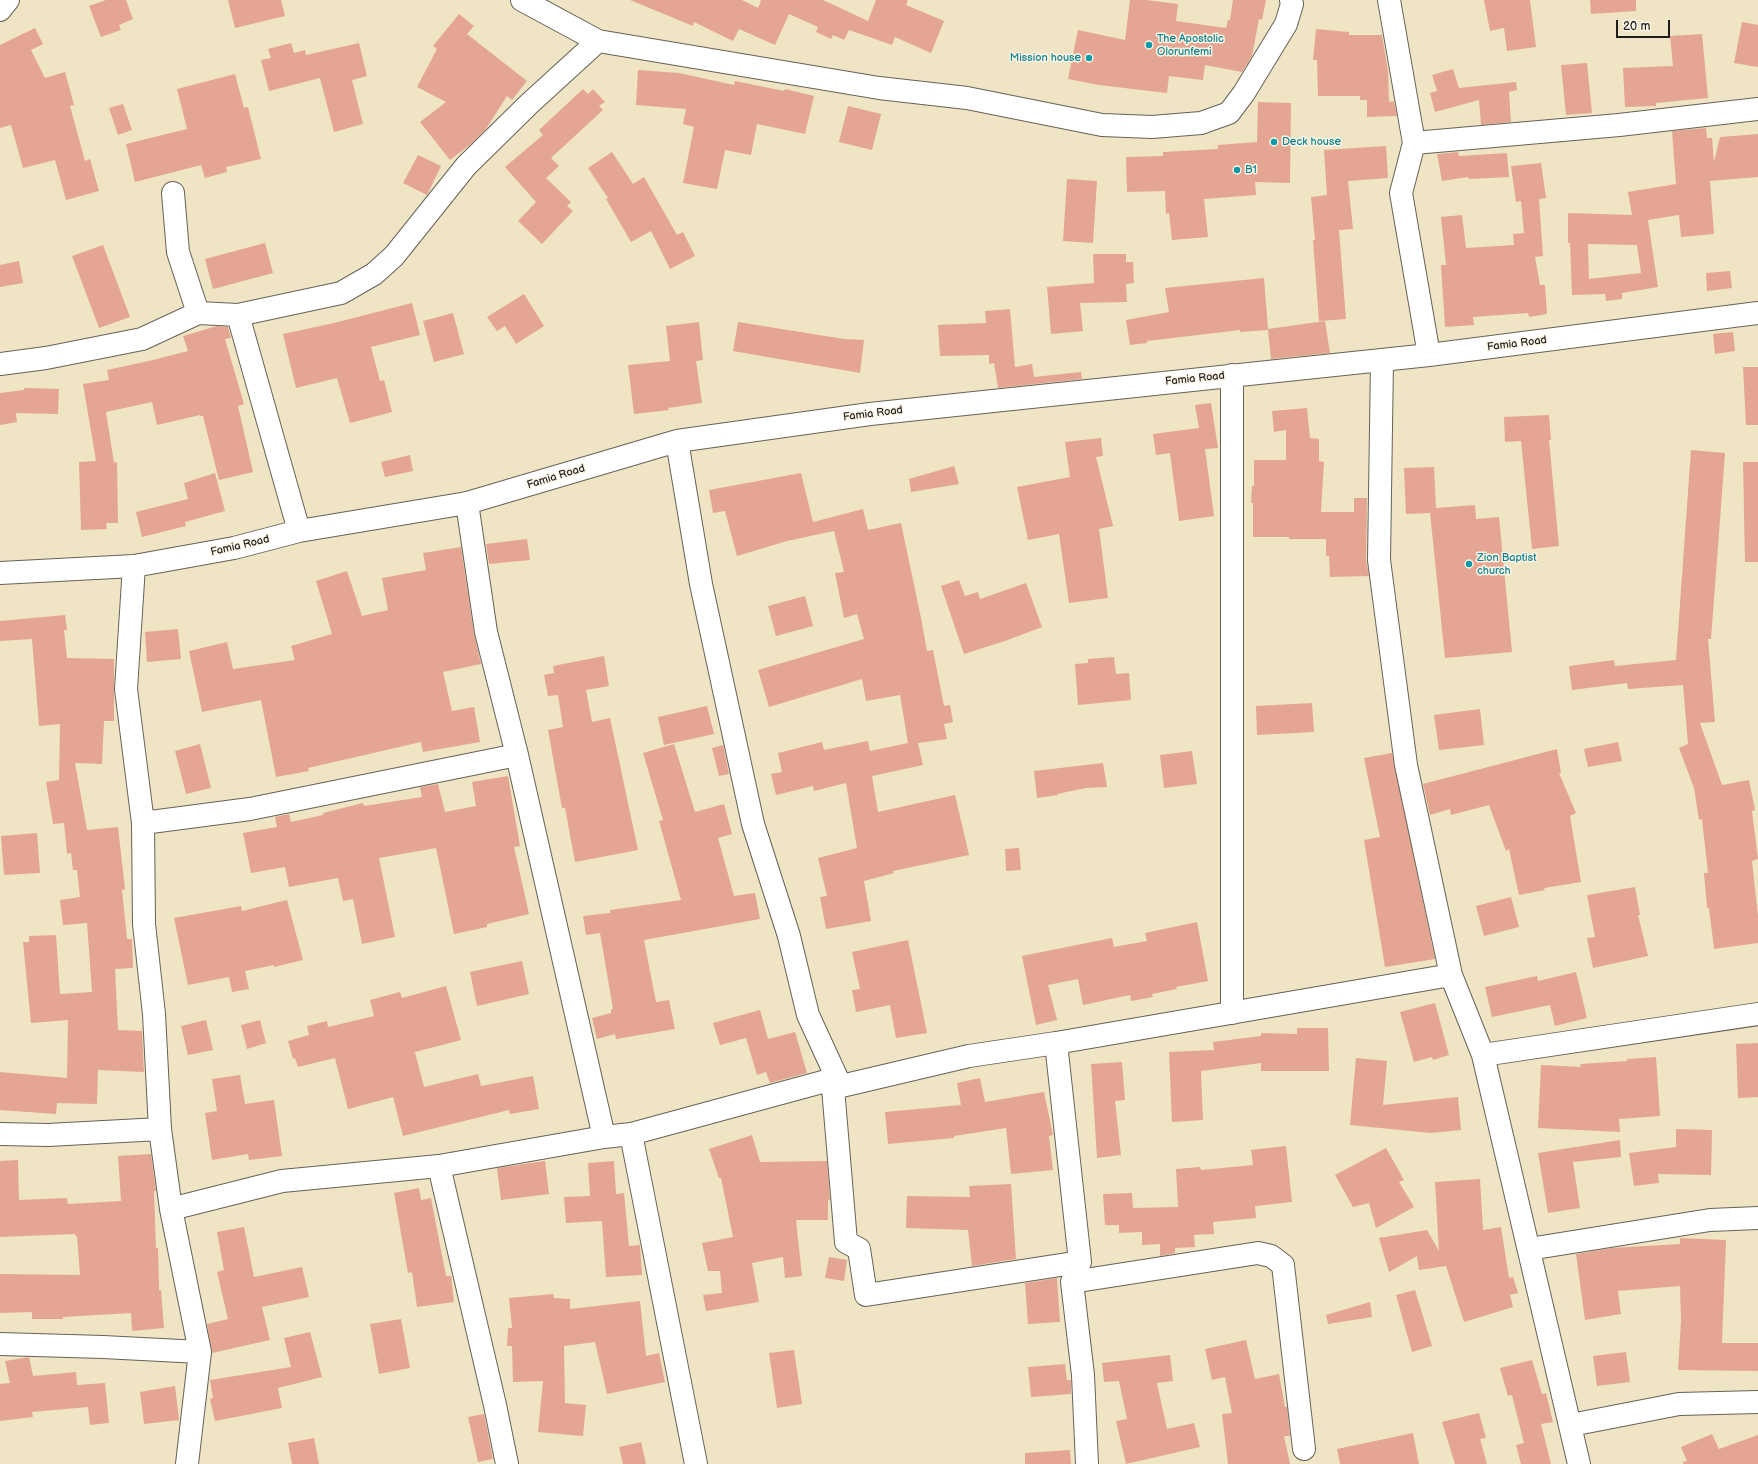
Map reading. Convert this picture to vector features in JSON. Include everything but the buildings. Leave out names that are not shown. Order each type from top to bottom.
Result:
[{"type":"street","points":[[0,10],[8,0]]},
{"type":"street","points":[[522,0],[598,41],[879,88],[967,98],[1102,125],[1152,127],[1201,123],[1229,113],[1244,94],[1286,24],[1292,4],[1291,0]]},
{"type":"street","points":[[1389,0],[1414,143],[1402,193],[1429,355]]},
{"type":"street","points":[[0,364],[46,358],[142,339],[198,313],[238,314],[341,293],[374,274],[394,256],[466,166],[529,104],[598,41]]},
{"type":"street","points":[[1414,143],[1619,125],[1758,109]]},
{"type":"street","points":[[173,193],[178,252],[198,313]]},
{"type":"street","name":"Famia Road","points":[[0,573],[134,566],[234,548],[299,531],[467,503],[677,441],[870,414],[1232,375],[1382,361],[1758,313]]},
{"type":"street","points":[[238,314],[299,531]]},
{"type":"street","points":[[1382,361],[1379,560],[1406,765],[1452,975],[1482,1055],[1571,1425],[1579,1464]]},
{"type":"street","points":[[1232,375],[1232,1013]]},
{"type":"street","points":[[677,441],[701,584],[753,824],[789,936],[808,1015],[835,1083],[846,1242],[859,1249],[866,1294],[1258,1253],[1271,1256],[1282,1265],[1304,1449]]},
{"type":"street","points":[[467,503],[486,632],[517,755],[604,1137]]},
{"type":"street","points":[[134,566],[126,689],[143,822],[144,924],[154,1014],[160,1130],[171,1209],[200,1352],[187,1464]]},
{"type":"street","points":[[143,822],[250,809],[517,755]]},
{"type":"street","points":[[171,1209],[282,1181],[439,1166],[604,1137],[631,1134],[835,1083],[969,1056],[1056,1043],[1452,975]]},
{"type":"street","points":[[1482,1055],[1758,1014]]},
{"type":"street","points":[[1056,1043],[1076,1272],[1087,1464]]},
{"type":"street","points":[[0,1134],[48,1135],[160,1130]]},
{"type":"street","points":[[631,1134],[696,1464]]},
{"type":"street","points":[[439,1166],[495,1405],[507,1464]]},
{"type":"street","points":[[1529,1249],[1710,1220],[1758,1218]]},
{"type":"street","points":[[0,1344],[200,1352]]},
{"type":"street","points":[[1571,1425],[1679,1404],[1758,1403]]},
{"type":"place","name":"The Apostolic Olorunfemi","points":[[1149,45]]},
{"type":"place","name":"Mission house","points":[[1089,58]]},
{"type":"place","name":"Deck house","points":[[1274,142]]},
{"type":"place","name":"B1","points":[[1237,170]]},
{"type":"place","name":"Zion Baptist church","points":[[1469,564]]}]
